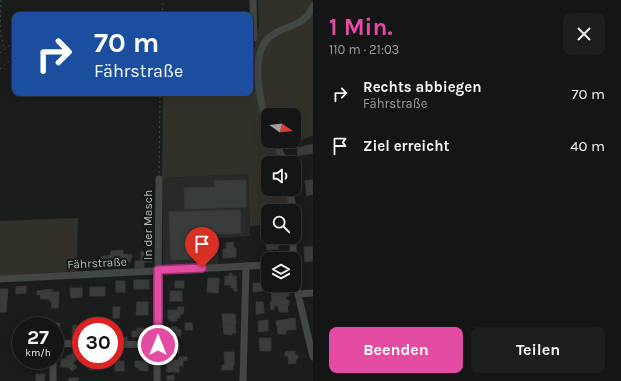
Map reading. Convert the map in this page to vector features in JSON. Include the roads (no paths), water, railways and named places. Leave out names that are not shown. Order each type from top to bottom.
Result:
[{"type":"street","points":[[253,0],[253,12]]},
{"type":"street","points":[[263,108],[259,84],[260,54],[264,42],[274,34],[299,23],[311,12],[313,6]]},
{"type":"street","points":[[253,38],[264,42]]},
{"type":"street","name":"In der Masch","points":[[157,381],[159,179]]},
{"type":"street","name":"Fährstraße","points":[[0,279],[261,265]]},
{"type":"street","points":[[243,381],[246,266]]},
{"type":"street","points":[[313,293],[298,294],[313,356]]},
{"type":"street","points":[[124,344],[158,345]]},
{"type":"street","points":[[53,369],[53,381]]}]
